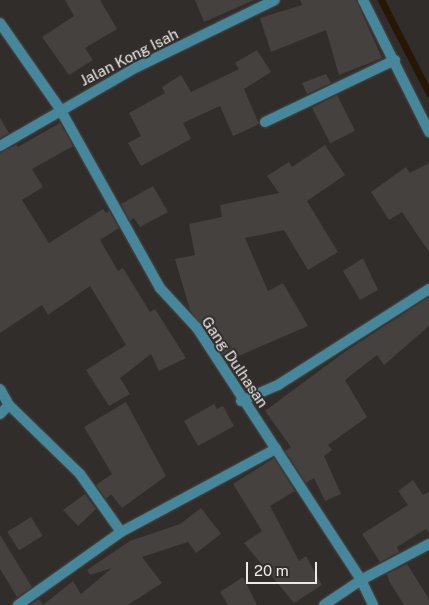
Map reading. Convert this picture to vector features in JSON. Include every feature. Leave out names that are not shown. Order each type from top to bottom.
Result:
[{"type":"street","name":"Jalan Kong Isah","points":[[0,146],[60,109],[137,67],[275,0]]},
{"type":"street","points":[[363,0],[395,60],[429,132]]},
{"type":"street","name":"Gang Dulhasan","points":[[0,23],[60,109],[160,288],[197,328],[241,401],[276,449],[361,580],[373,605]]},
{"type":"street","points":[[265,122],[395,60]]},
{"type":"street","points":[[241,401],[278,384],[429,288]]},
{"type":"street","points":[[0,389],[9,405],[80,474],[121,532]]},
{"type":"street","points":[[0,414],[9,405]]},
{"type":"street","points":[[18,605],[121,532],[276,449]]},
{"type":"street","points":[[324,605],[361,580],[429,544]]},
{"type":"building","points":[[65,0],[100,0],[117,29],[85,48],[93,60],[69,75],[42,37],[74,16]]},
{"type":"building","points":[[195,0],[254,0],[204,22]]},
{"type":"building","points":[[300,0],[356,0],[382,58],[339,75],[326,30],[271,52],[260,18],[302,5]]},
{"type":"building","points":[[257,50],[271,72],[244,89],[259,124],[233,136],[220,106],[183,123],[191,139],[141,166],[128,143],[141,136],[129,113],[165,93],[162,87],[181,75],[191,92],[239,69],[235,63]]},
{"type":"building","points":[[326,74],[331,83],[307,94],[302,83]]},
{"type":"building","points":[[337,95],[355,131],[330,143],[312,108]]},
{"type":"building","points":[[0,118],[9,133],[0,138]]},
{"type":"building","points":[[60,123],[73,146],[32,169],[43,187],[22,200],[49,243],[103,209],[106,213],[109,211],[119,228],[100,240],[118,271],[123,268],[150,312],[155,309],[186,358],[159,371],[151,354],[120,378],[130,394],[109,406],[86,370],[126,345],[90,286],[48,315],[42,305],[0,333],[0,153],[16,145],[18,147]]},
{"type":"building","points":[[325,145],[345,175],[307,201],[338,252],[308,270],[284,230],[245,238],[268,291],[283,283],[308,326],[227,361],[190,310],[175,259],[195,255],[189,224],[222,217],[220,205],[279,193],[267,176],[289,162],[292,167]]},
{"type":"building","points":[[429,163],[429,252],[402,212],[389,220],[371,192],[406,167],[410,173]]},
{"type":"building","points":[[153,186],[168,212],[140,227],[134,218],[130,221],[121,204]]},
{"type":"building","points":[[363,258],[378,290],[360,300],[343,271]]},
{"type":"building","points":[[429,297],[429,326],[384,365],[377,355],[345,380],[367,417],[328,445],[332,450],[324,456],[341,494],[325,501],[314,478],[306,483],[285,451],[291,447],[265,411],[346,351]]},
{"type":"building","points":[[126,402],[166,476],[122,508],[111,494],[106,499],[96,485],[112,474],[84,427]]},
{"type":"building","points":[[214,404],[217,409],[223,406],[234,426],[198,446],[184,421]]},
{"type":"building","points":[[274,458],[295,491],[270,506],[299,561],[306,556],[322,585],[294,603],[244,543],[262,531],[233,484]]},
{"type":"building","points":[[413,480],[423,495],[429,492],[429,533],[426,529],[397,547],[399,552],[380,562],[362,534],[408,505],[398,491]]},
{"type":"building","points":[[85,494],[96,509],[78,526],[63,510]]},
{"type":"building","points":[[201,508],[221,534],[196,553],[188,542],[142,557],[162,583],[128,605],[43,605],[73,581],[81,594],[112,568],[90,575],[87,570],[130,541],[180,524]]},
{"type":"building","points":[[31,517],[43,536],[19,550],[7,532]]},
{"type":"building","points":[[0,535],[32,587],[17,597],[0,569]]},
{"type":"building","points":[[407,564],[429,599],[429,605],[404,605],[389,581],[387,574]]},
{"type":"building","points":[[243,577],[257,605],[228,605],[220,592]]},
{"type":"building","points":[[39,599],[43,605],[30,605]]},
{"type":"waterway","points":[[381,0],[429,93]]}]
